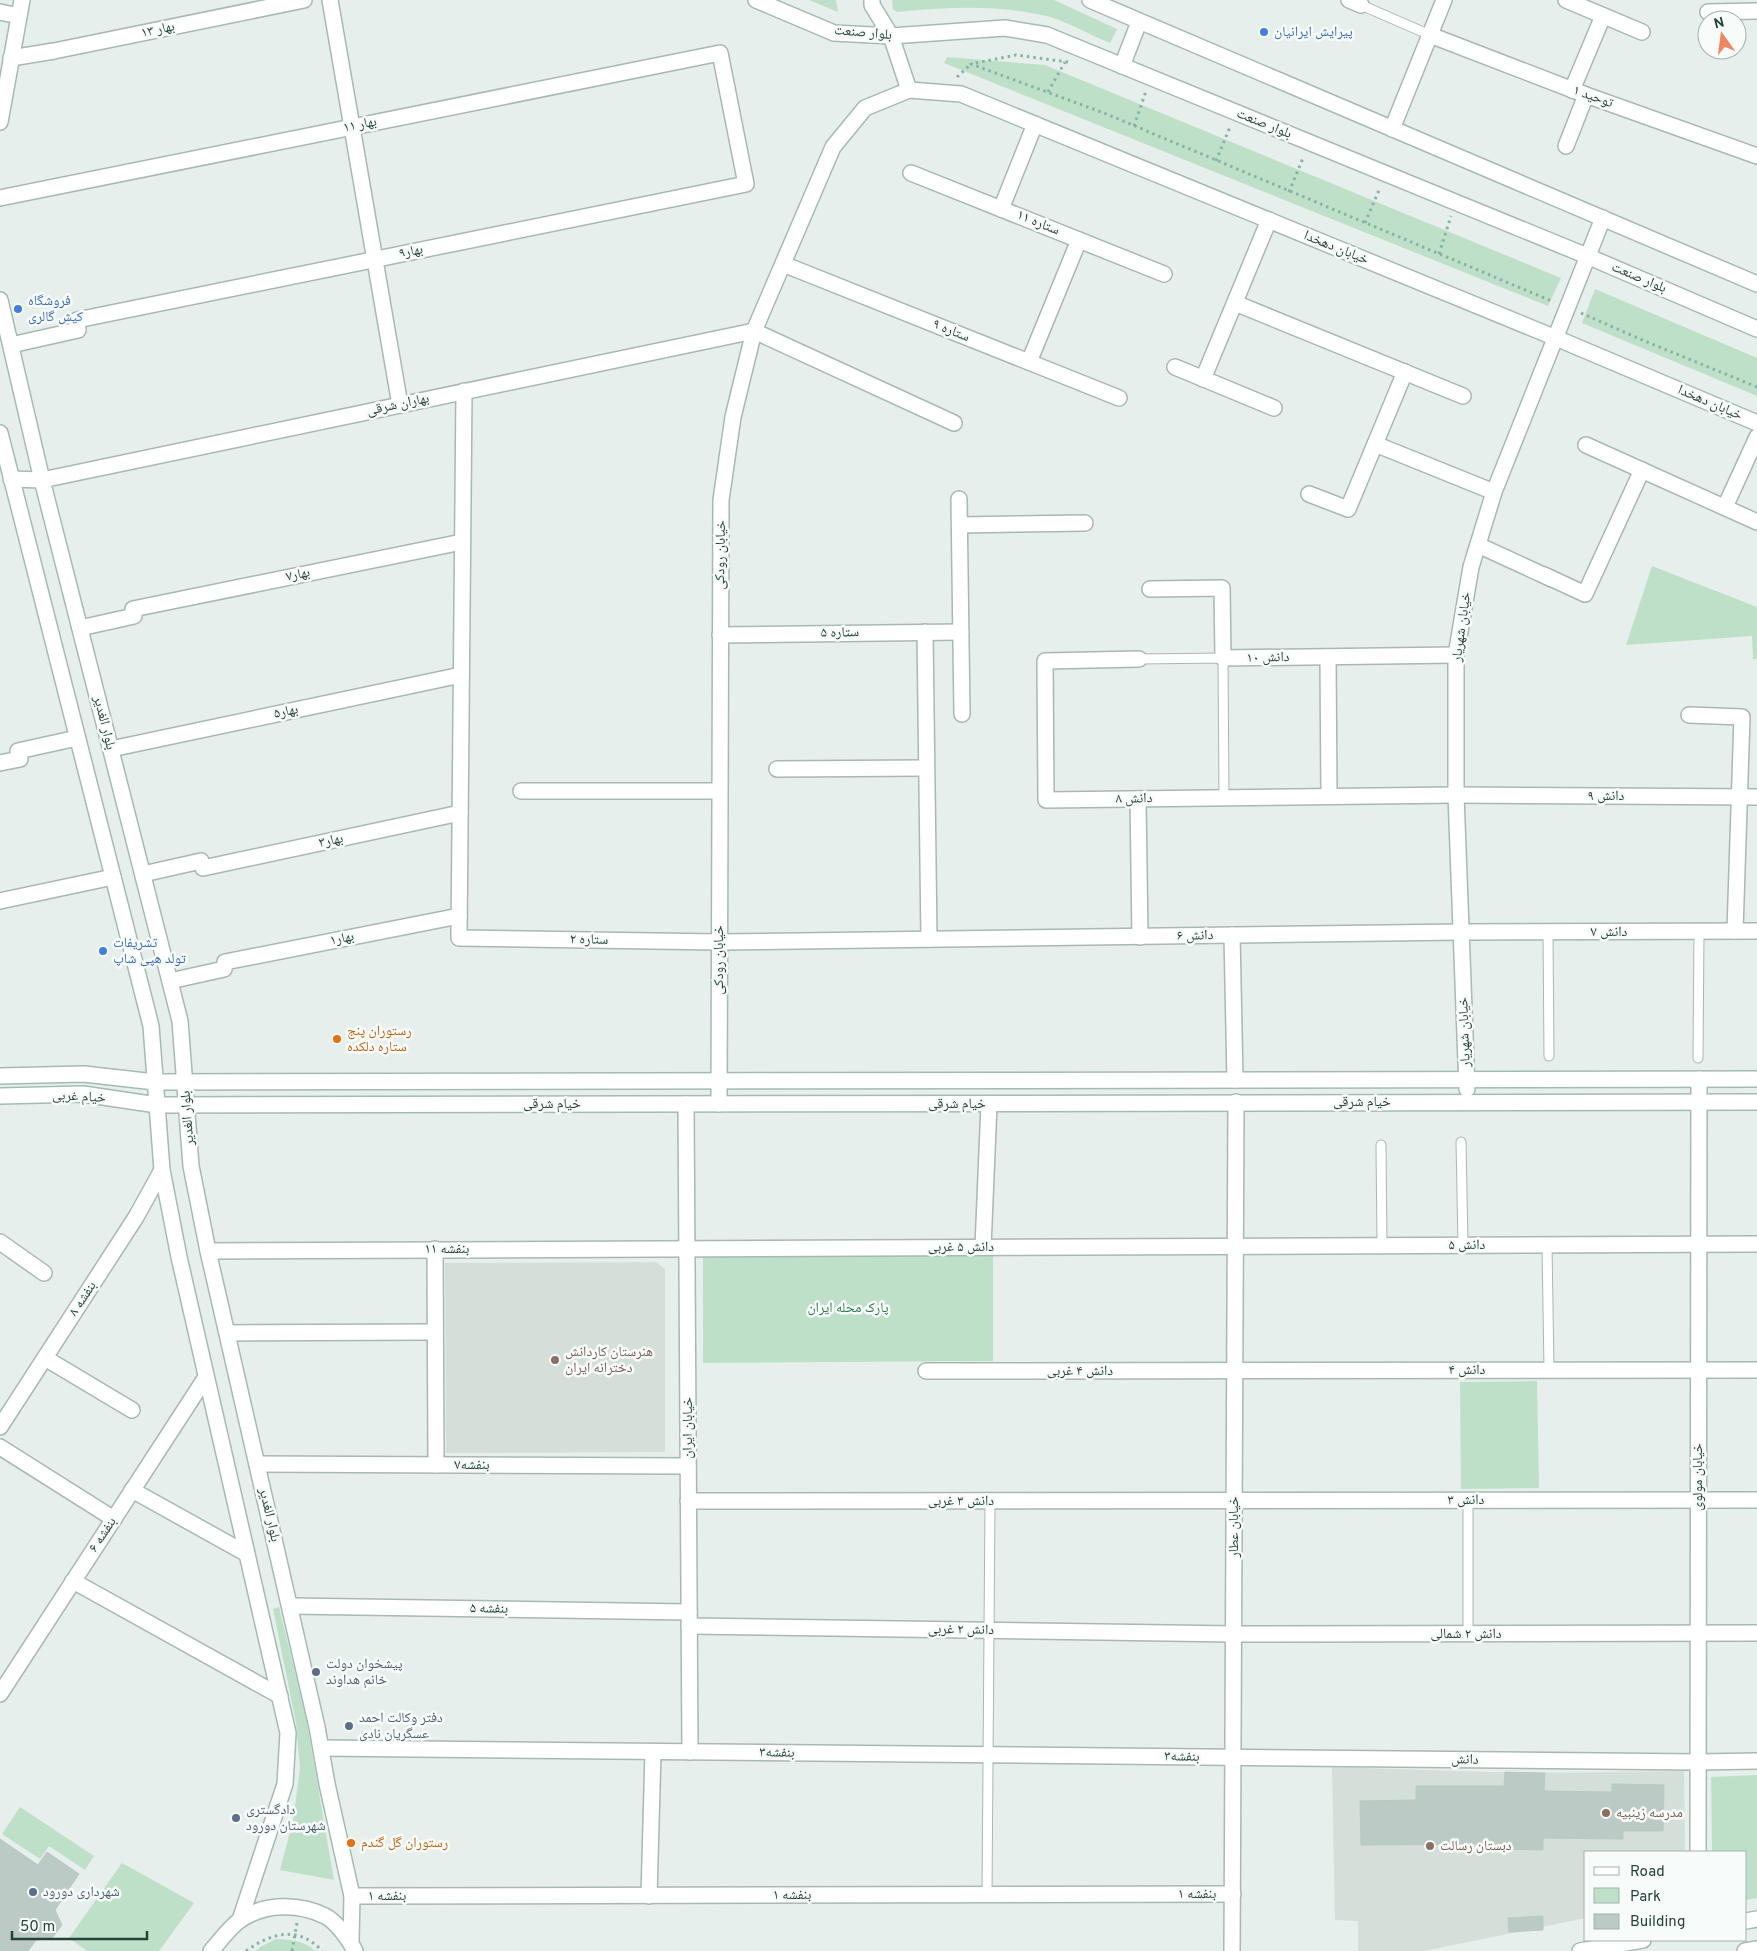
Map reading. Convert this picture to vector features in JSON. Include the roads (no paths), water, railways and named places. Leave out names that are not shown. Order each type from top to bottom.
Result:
[{"type":"street","points":[[0,122],[22,0]]},
{"type":"street","name":"بهار ۱۳","points":[[11,58],[304,0]]},
{"type":"street","points":[[330,0],[400,405]]},
{"type":"street","name":"بلوار صنعت","points":[[756,0],[834,32],[891,36],[1005,28],[1047,35],[1122,66],[1152,88],[1457,203],[1757,329]]},
{"type":"street","points":[[872,0],[872,5],[891,36],[910,90]]},
{"type":"street","points":[[1090,0],[1757,284]]},
{"type":"street","points":[[1392,129],[1444,0]]},
{"type":"street","points":[[1566,0],[1642,32]]},
{"type":"street","points":[[0,12],[19,16]]},
{"type":"street","points":[[1566,146],[1579,93],[1603,16]]},
{"type":"street","points":[[1122,66],[1139,22]]},
{"type":"street","name":"توحید ۱","points":[[1430,34],[1579,93],[1757,156]]},
{"type":"street","name":"بهار ۱۱","points":[[0,198],[720,53],[746,184]]},
{"type":"street","name":"خیابان دهخدا","points":[[910,90],[961,94],[1556,338],[1757,423]]},
{"type":"street","name":"خیابان رودکی","points":[[719,1104],[721,500],[733,418],[754,331],[833,147],[865,108],[910,90]]},
{"type":"street","points":[[1001,208],[1035,124]]},
{"type":"street","name":"ستاره ۱۱","points":[[911,173],[1164,274]]},
{"type":"street","name":"بهار۹","points":[[10,345],[78,330],[76,320],[746,184]]},
{"type":"street","name":"خیابان شهریار","points":[[1468,1103],[1456,795],[1456,655],[1472,567],[1494,492],[1603,218]]},
{"type":"street","points":[[1203,379],[1269,220]]},
{"type":"street","points":[[1029,362],[1079,240]]},
{"type":"street","name":"ستاره ۹","points":[[783,264],[1119,398]]},
{"type":"street","name":"بلوار الغدیر","points":[[0,300],[42,480],[180,1020],[191,1166],[208,1250],[290,1606],[352,1896],[353,1946]]},
{"type":"street","points":[[1235,303],[1463,396]]},
{"type":"street","points":[[754,331],[954,423]]},
{"type":"street","name":"بهاران شرقی","points":[[5,480],[42,480],[754,331]]},
{"type":"street","points":[[1175,367],[1274,408]]},
{"type":"street","points":[[1310,494],[1348,509],[1405,372]]},
{"type":"street","points":[[459,916],[464,392]]},
{"type":"street","points":[[0,433],[5,480],[77,738],[151,1026],[162,1170],[206,1377],[288,1733],[285,1784],[240,1920]]},
{"type":"street","points":[[1725,507],[1757,437]]},
{"type":"street","points":[[1375,444],[1494,492]]},
{"type":"street","points":[[1586,445],[1757,522]]},
{"type":"street","points":[[1585,594],[1642,470]]},
{"type":"street","points":[[959,499],[962,714]]},
{"type":"street","points":[[960,525],[1085,523]]},
{"type":"street","name":"بهار۷","points":[[80,628],[134,616],[133,609],[462,542]]},
{"type":"street","points":[[1478,545],[1585,594]]},
{"type":"street","points":[[1544,575],[1585,594]]},
{"type":"street","points":[[1150,588],[1222,588],[1223,658]]},
{"type":"street","points":[[925,632],[928,939]]},
{"type":"street","name":"ستاره ۵","points":[[720,635],[961,632]]},
{"type":"street","name":"دانش ۱۰","points":[[1223,658],[1456,655]]},
{"type":"street","points":[[1328,657],[1329,796]]},
{"type":"street","name":"دانش ۸","points":[[1139,659],[1044,661],[1046,800],[1456,795]]},
{"type":"street","name":"بهار۵","points":[[111,749],[461,675]]},
{"type":"street","points":[[1689,715],[1742,716],[1735,931]]},
{"type":"street","points":[[0,763],[20,759],[18,751],[77,738]]},
{"type":"street","points":[[777,770],[926,768]]},
{"type":"street","points":[[522,790],[719,791]]},
{"type":"street","name":"دانش ۹","points":[[1456,795],[1757,797]]},
{"type":"street","points":[[1138,799],[1140,937]]},
{"type":"street","name":"بهار۳","points":[[143,874],[201,861],[203,868],[460,813]]},
{"type":"street","points":[[0,901],[113,877]]},
{"type":"street","name":"ستاره ۲","points":[[459,916],[459,938],[719,942],[928,939]]},
{"type":"street","name":"بهار۱","points":[[170,981],[224,968],[225,962],[459,916]]},
{"type":"street","name":"دانش ۷","points":[[1461,932],[1757,931]]},
{"type":"street","name":"دانش ۶","points":[[928,939],[1461,932]]},
{"type":"street","name":"خیابان عطار","points":[[1232,935],[1236,1102],[1232,1951]]},
{"type":"street","name":"خیام غربی","points":[[0,1076],[84,1074],[155,1082],[185,1082]]},
{"type":"street","name":"خیابان مولوی","points":[[1698,1851],[1699,1079]]},
{"type":"street","name":"خیام شرقی","points":[[185,1082],[1757,1079]]},
{"type":"street","points":[[984,1247],[989,1081]]},
{"type":"street","name":"خیام غربی","points":[[2,1099],[83,1094],[157,1105]]},
{"type":"street","name":"خیام شرقی","points":[[157,1105],[1757,1102]]},
{"type":"street","name":"خیابان ایران","points":[[686,1104],[690,1752]]},
{"type":"street","name":"بنفشه ۸","points":[[3,1417],[45,1358],[136,1217],[162,1170]]},
{"type":"street","points":[[0,1242],[44,1273]]},
{"type":"street","name":"دانش ۵","points":[[1235,1246],[1757,1244]]},
{"type":"street","name":"دانش ۵ غربی","points":[[687,1248],[1235,1246]]},
{"type":"street","name":"بنفشه ۱۱","points":[[208,1250],[687,1248]]},
{"type":"street","points":[[435,1249],[436,1465]]},
{"type":"street","points":[[227,1333],[436,1332]]},
{"type":"street","points":[[45,1358],[132,1410]]},
{"type":"street","name":"دانش ۴","points":[[1235,1371],[1757,1370]]},
{"type":"street","name":"دانش ۴ غربی","points":[[926,1372],[1235,1371]]},
{"type":"street","name":"بنفشه ۶","points":[[0,1694],[6,1671],[73,1581],[206,1377]]},
{"type":"street","points":[[0,1447],[114,1519]]},
{"type":"street","name":"بنفشه۷","points":[[257,1464],[688,1466]]},
{"type":"street","points":[[132,1490],[247,1554]]},
{"type":"street","name":"دانش ۳","points":[[1234,1500],[1757,1500]]},
{"type":"street","name":"دانش ۳ غربی","points":[[688,1501],[1234,1500]]},
{"type":"street","points":[[73,1581],[280,1696]]},
{"type":"street","name":"بنفشه ۵","points":[[290,1606],[689,1619]]},
{"type":"street","name":"دانش ۲ غربی","points":[[689,1619],[989,1630],[1234,1634]]},
{"type":"street","name":"دانش ۲ شمالی","points":[[1234,1634],[1757,1633]]},
{"type":"street","name":"بنفشه۳","points":[[321,1748],[1233,1757]]},
{"type":"street","points":[[649,1896],[653,1752]]},
{"type":"street","name":"دانش","points":[[1233,1757],[1757,1761]]},
{"type":"street","name":"بنفشه ۱","points":[[352,1896],[1233,1894]]},
{"type":"street","points":[[211,1951],[240,1920],[270,1906],[300,1908],[327,1916],[353,1946]]},
{"type":"street","points":[[1580,1951],[1637,1941]]},
{"type":"street","points":[[1745,1951],[1757,1949]]},
{"type":"lane","points":[[1355,2],[1430,34]]},
{"type":"lane","points":[[1139,659],[1223,658],[1224,798]]},
{"type":"lane","points":[[1548,932],[1549,1056]]},
{"type":"lane","points":[[1698,1058],[1699,932]]},
{"type":"lane","points":[[1461,1142],[1463,1245]]},
{"type":"lane","points":[[1381,1145],[1382,1245]]},
{"type":"lane","points":[[1548,1245],[1549,1369]]},
{"type":"lane","points":[[1468,1500],[1468,1634]]},
{"type":"lane","points":[[987,1895],[990,1501]]},
{"type":"place","name":"پیرایش ایرانیان","points":[[1264,32]]},
{"type":"place","name":"فروشگاه کیش گالری","points":[[18,309]]},
{"type":"place","name":"تشریفات تولد هپی شاپ","points":[[103,951]]},
{"type":"place","name":"رستوران پنج ستاره دلکده","points":[[337,1039]]},
{"type":"place","name":"هنرستان کاردانش دخترانه ایران","points":[[555,1360]]},
{"type":"place","name":"پیشخوان دولت خانم هداوند","points":[[316,1672]]},
{"type":"place","name":"دفتر وکالت احمد عسگریان نادی","points":[[349,1726]]},
{"type":"place","name":"مدرسه زینبیه","points":[[1606,1813]]},
{"type":"place","name":"دادگستری شهرستان دورود","points":[[236,1818]]},
{"type":"place","name":"رستوران گل گندم","points":[[351,1843]]},
{"type":"place","name":"دبستان رسالت","points":[[1430,1846]]},
{"type":"place","name":"شهرداری دورود","points":[[33,1892]]},
{"type":"park label","name":"پارک محله ایران","points":[[848,1308]]}]
